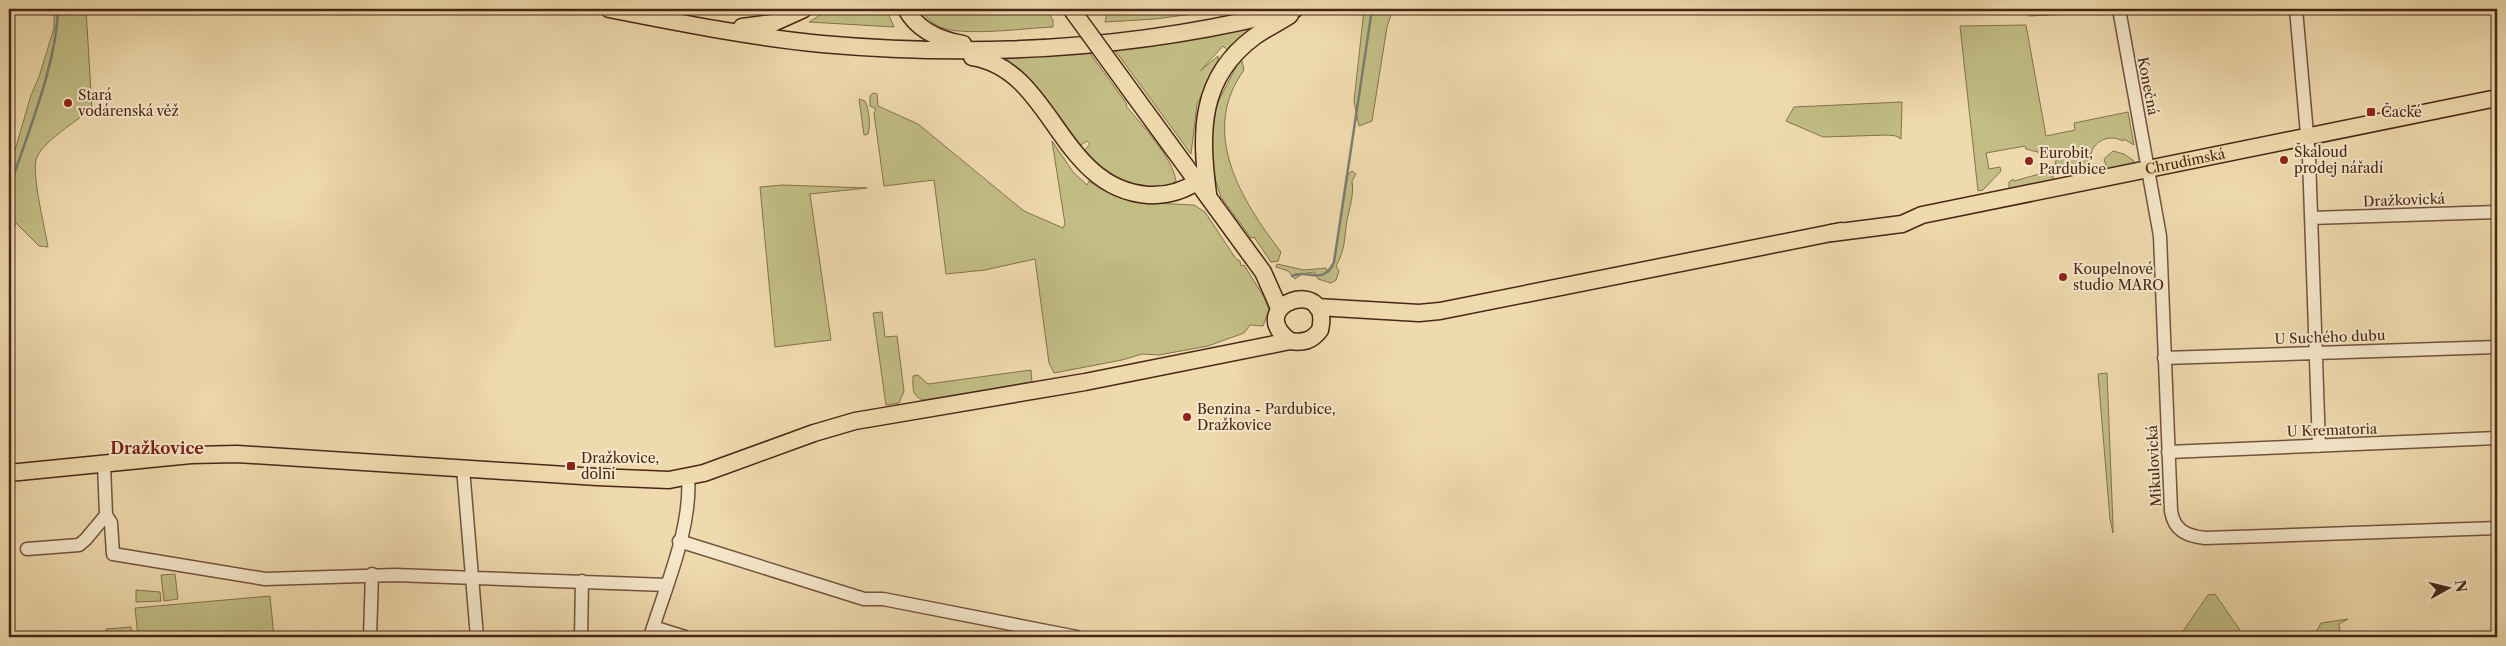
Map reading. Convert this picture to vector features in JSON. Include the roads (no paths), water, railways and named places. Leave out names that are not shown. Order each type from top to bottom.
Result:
[{"type":"main road","points":[[610,9],[702,27],[822,44],[930,50],[1002,50],[1080,45],[1167,35],[1295,9]]},
{"type":"main road","points":[[702,27],[760,26],[781,21],[804,9]]},
{"type":"main road","points":[[906,9],[921,28],[937,37],[952,42],[1002,50]]},
{"type":"main road","points":[[1071,9],[1264,272],[1294,298]]},
{"type":"main road","points":[[1209,196],[1202,140],[1208,101],[1216,82],[1240,49],[1254,37],[1299,9]]},
{"type":"main road","points":[[930,50],[984,58],[1011,73],[1026,89],[1084,164],[1114,186],[1133,193],[1161,195],[1180,191],[1198,181]]},
{"type":"main road","name":"Chrudimská","points":[[1832,233],[1876,229],[1907,223],[1922,215],[2497,98]]},
{"type":"main road","points":[[1319,315],[1349,310],[1440,312],[1832,233],[1903,215],[1922,215]]},
{"type":"main road","points":[[1264,272],[1279,308],[1277,327],[1282,335],[1290,341],[1299,343],[1309,341],[1320,330],[1319,315],[1302,298],[1294,298],[1279,308]]},
{"type":"main road","points":[[1252,349],[1277,327]]},
{"type":"main road","points":[[9,473],[191,455],[237,454],[647,480],[688,477],[722,468],[814,433],[855,421],[1085,382],[1290,341]]},
{"type":"street","name":"Konečná","points":[[2119,9],[2148,169]]},
{"type":"street","points":[[2296,9],[2307,137],[2319,446]]},
{"type":"street","name":"Mikulovická","points":[[2148,169],[2160,236],[2168,452],[2173,521],[2183,533],[2194,537],[2497,528]]},
{"type":"street","name":"Dražkovická","points":[[2311,218],[2497,212]]},
{"type":"street","name":"U Suchého dubu","points":[[2164,358],[2497,347]]},
{"type":"street","name":"U Krematoria","points":[[2168,452],[2497,438]]},
{"type":"street","points":[[104,464],[106,515],[111,523],[113,554],[255,578],[372,574],[471,576],[666,585]]},
{"type":"street","points":[[464,468],[477,637]]},
{"type":"street","points":[[685,637],[652,632],[680,541],[688,501],[688,477]]},
{"type":"street","points":[[27,550],[79,544],[86,540],[106,515]]},
{"type":"street","points":[[680,541],[864,599],[882,599],[1077,637]]},
{"type":"street","points":[[370,637],[372,574]]},
{"type":"street","points":[[581,637],[582,581]]},
{"type":"waterway","points":[[9,190],[40,100],[52,54],[58,9]]},
{"type":"waterway","points":[[1292,276],[1298,274],[1325,274],[1334,262],[1372,9]]},
{"type":"place","name":"Stará vodárenská věž","points":[[68,103]]},
{"type":"place","name":"Čacké","points":[[2371,112]]},
{"type":"place","name":"Škaloud prodej nářadí","points":[[2284,160]]},
{"type":"place","name":"Eurobit, Pardubice","points":[[2029,161]]},
{"type":"place","name":"Koupelnové studio MARO","points":[[2063,277]]},
{"type":"place","name":"Benzina - Pardubice, Dražkovice","points":[[1187,417]]},
{"type":"place","name":"Dražkovice, dolní","points":[[571,466]]},
{"type":"district","name":"Dražkovice","points":[[157,448]]}]
